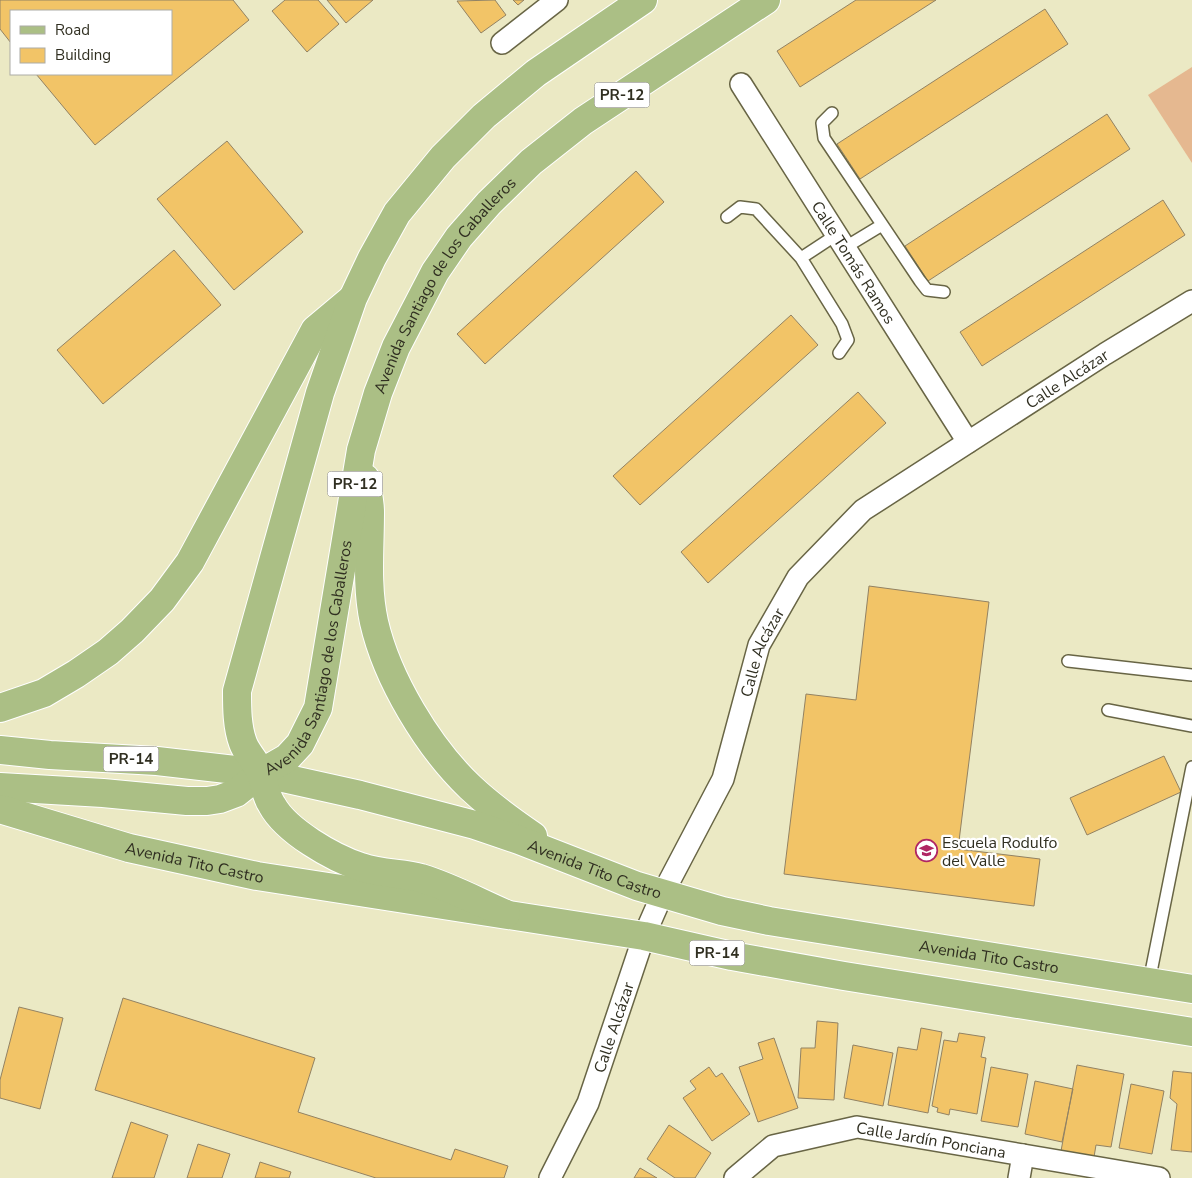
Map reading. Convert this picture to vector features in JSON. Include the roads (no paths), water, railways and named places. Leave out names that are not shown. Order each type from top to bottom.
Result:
[{"type":"main road","name":"Avenida Santiago de los Caballeros","points":[[643,0],[536,73],[484,116],[444,156],[397,213],[372,258],[353,298],[320,393],[237,691],[239,726],[244,745],[261,773],[287,758],[305,734],[318,708],[361,450],[378,393],[396,347],[416,305],[435,272],[459,238],[489,203],[532,162],[584,121],[766,0]]},
{"type":"main road","points":[[0,708],[44,693],[76,674],[108,652],[132,631],[162,600],[190,562],[315,330],[353,298]]},
{"type":"main road","points":[[361,450],[370,510],[368,573],[374,622],[388,663],[403,697],[422,728],[446,761],[469,786],[503,816],[562,857]]},
{"type":"main road","name":"Avenida Tito Castro","points":[[0,750],[157,761],[261,773],[360,795],[474,825],[637,886],[722,911],[769,921],[1192,989]]},
{"type":"main road","points":[[0,787],[207,802],[220,800],[236,793],[261,773],[265,793],[283,821],[320,847],[361,867],[421,878],[456,891],[506,914]]},
{"type":"main road","name":"Avenida Tito Castro","points":[[0,809],[129,848],[204,866],[323,887],[644,936],[732,956],[835,975],[1192,1032]]},
{"type":"street","points":[[502,44],[557,0]]},
{"type":"street","name":"Calle Tomás Ramos","points":[[741,84],[968,442]]},
{"type":"street","name":"Calle Alcázar","points":[[550,1178],[588,1103],[644,936],[662,894],[722,779],[759,644],[798,577],[863,510],[1105,354],[1192,301]]},
{"type":"street","name":"Calle Jardín Ponciana","points":[[735,1178],[773,1146],[857,1127],[1159,1178]]},
{"type":"street","name":"Calle Jardín Ponciana","points":[[1019,1178],[1022,1155]]},
{"type":"lane","points":[[832,113],[822,124],[824,138],[927,290],[944,292]]},
{"type":"lane","points":[[727,217],[740,207],[756,210],[801,258],[842,324],[848,340],[839,353]]},
{"type":"lane","points":[[801,258],[882,225]]},
{"type":"lane","points":[[1068,661],[1192,675]]},
{"type":"lane","points":[[1108,710],[1192,726]]},
{"type":"lane","points":[[1149,982],[1192,767]]},
{"type":"place","name":"Escuela Rodulfo del Valle","points":[[926,851]]}]
